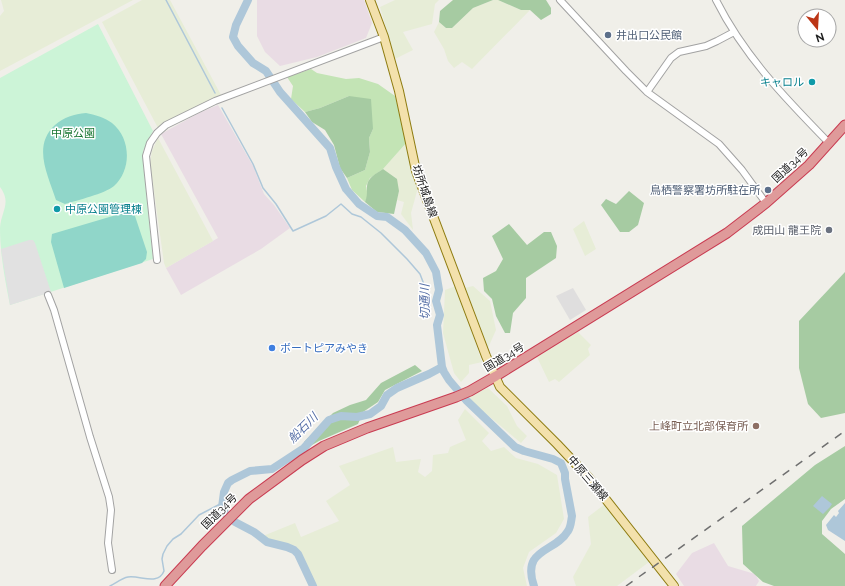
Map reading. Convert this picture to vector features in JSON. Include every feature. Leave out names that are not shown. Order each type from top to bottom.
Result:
[{"type":"highway","name":"国道34号","points":[[165,586],[249,499],[282,473],[324,446],[367,428],[456,397],[496,376],[727,233],[766,203],[809,165],[845,125]]},
{"type":"main road","name":"坊所城島線","points":[[370,0],[384,37],[399,91],[416,171],[486,356],[496,376]]},
{"type":"main road","name":"中原三瀬線","points":[[496,376],[500,387],[508,396],[589,478],[674,586]]},
{"type":"street","points":[[560,0],[647,92],[719,144],[742,170],[766,203]]},
{"type":"street","points":[[716,0],[734,32],[781,93],[829,143]]},
{"type":"street","points":[[647,92],[671,58],[679,52],[706,46],[734,32]]},
{"type":"street","points":[[157,260],[146,156],[150,142],[157,132],[166,125],[216,101],[384,37]]},
{"type":"street","points":[[48,295],[54,310],[90,437],[109,497],[111,510],[108,543],[112,570]]},
{"type":"shaded area","points":[[257,0],[364,0],[372,23],[366,38],[317,57],[280,66],[265,52],[257,36]]},
{"type":"shaded area","points":[[218,105],[253,166],[264,194],[274,205],[290,228],[261,249],[181,295],[166,268],[218,238],[161,134],[199,113]]},
{"type":"shaded area","points":[[33,240],[35,243],[51,292],[10,305],[1,249]]},
{"type":"shaded area","points":[[573,288],[586,310],[570,320],[556,296]]},
{"type":"shaded area","points":[[822,496],[832,504],[823,514],[813,506]]},
{"type":"shaded area","points":[[845,503],[845,541],[828,530],[826,525],[834,515],[836,517],[839,513],[838,511]]},
{"type":"shaded area","points":[[714,543],[728,566],[755,574],[759,581],[756,586],[684,586],[676,574],[692,553]]},
{"type":"green space","points":[[1,0],[133,0],[0,71],[0,16],[4,11]]},
{"type":"green space","points":[[142,0],[170,0],[221,95],[158,128],[102,22]]},
{"type":"green space","points":[[395,0],[439,0],[435,4],[432,24],[403,32],[413,50],[395,59],[380,7]]},
{"type":"green space","points":[[453,0],[493,0],[473,8],[452,28],[446,28],[439,22],[440,11]]},
{"type":"green space","points":[[493,0],[498,0],[521,10],[530,10],[472,69],[462,62],[454,68],[448,61],[444,49],[434,32],[439,22],[446,28],[452,28],[473,8]]},
{"type":"green space","points":[[498,0],[546,0],[551,8],[551,14],[541,20],[530,10],[521,10]]},
{"type":"green space","name":"中原公園","points":[[98,24],[153,131],[143,151],[143,162],[153,259],[10,305],[3,267],[0,238],[1,222],[6,203],[0,187],[0,78]]},
{"type":"green space","points":[[311,69],[317,73],[346,79],[359,78],[378,84],[395,96],[407,142],[383,169],[370,178],[366,186],[368,196],[365,202],[352,190],[347,178],[365,170],[370,152],[369,138],[373,129],[349,96],[320,108],[305,112],[291,99],[293,86],[287,77]]},
{"type":"green space","points":[[349,96],[371,99],[373,129],[369,138],[370,152],[365,170],[347,178],[340,168],[334,145],[325,130],[312,122],[305,112],[320,108]]},
{"type":"green space","points":[[86,113],[106,119],[118,129],[126,145],[127,154],[124,172],[120,179],[110,189],[65,204],[56,200],[49,181],[44,161],[44,142],[48,133],[58,122],[69,116]]},
{"type":"green space","points":[[158,138],[213,241],[166,268],[164,263],[150,163],[152,151]]},
{"type":"green space","points":[[407,142],[419,184],[411,213],[413,230],[401,214],[404,202],[397,200],[399,191],[383,169]]},
{"type":"green space","points":[[383,169],[397,179],[399,191],[394,214],[377,212],[365,202],[368,182]]},
{"type":"green space","points":[[629,191],[644,203],[638,225],[629,232],[620,232],[601,205],[606,199],[616,204]]},
{"type":"green space","points":[[133,210],[147,252],[146,259],[142,263],[64,288],[51,242],[52,234]]},
{"type":"green space","points":[[584,221],[596,249],[585,256],[573,229]]},
{"type":"green space","points":[[509,224],[527,245],[544,232],[551,232],[557,246],[556,258],[526,278],[526,298],[513,313],[510,333],[505,333],[496,316],[492,299],[484,291],[483,278],[496,271],[503,259],[492,236]]},
{"type":"green space","points":[[845,272],[845,413],[821,418],[808,404],[799,368],[799,321]]},
{"type":"green space","points":[[456,286],[482,362],[469,365],[469,373],[461,382],[454,373],[443,333],[445,290]]},
{"type":"green space","points":[[473,286],[490,301],[496,330],[488,348],[465,288]]},
{"type":"green space","points":[[578,332],[591,345],[588,349],[590,355],[559,382],[555,379],[549,382],[537,357]]},
{"type":"green space","points":[[415,365],[422,371],[385,390],[378,402],[363,412],[358,424],[319,441],[305,449],[304,442],[333,413],[350,405],[366,400],[381,383]]},
{"type":"green space","points":[[488,388],[507,406],[517,426],[527,436],[521,443],[466,397]]},
{"type":"green space","points":[[465,409],[489,433],[482,441],[491,451],[504,447],[516,458],[538,464],[557,475],[564,519],[556,533],[529,552],[523,568],[527,586],[317,586],[296,546],[269,540],[263,536],[295,523],[301,537],[339,521],[326,501],[350,485],[339,466],[393,447],[396,462],[421,459],[418,472],[425,477],[432,471],[433,455],[448,453],[450,447],[466,440],[458,420]]},
{"type":"green space","points":[[845,446],[845,499],[831,509],[822,521],[822,534],[845,554],[845,586],[774,586],[763,582],[743,564],[742,526],[815,465]]},
{"type":"green space","points":[[605,504],[649,562],[617,586],[576,586],[573,577],[591,544],[588,517]]},
{"type":"waterway","points":[[166,0],[215,93]]},
{"type":"waterway","name":"切通川","points":[[248,0],[236,25],[233,37],[238,46],[253,63],[266,71],[280,92],[330,148],[336,167],[346,189],[359,204],[377,216],[387,217],[405,230],[426,253],[436,272],[439,290],[436,301],[440,315],[437,325],[442,367],[449,380],[466,400],[515,447],[561,463],[565,473],[572,516],[571,524],[562,538],[541,552],[532,564],[531,574],[534,586]]},
{"type":"waterway","points":[[222,108],[253,164],[263,188],[276,204],[293,231],[326,216],[341,204],[352,214],[361,217],[381,233],[407,259],[420,274],[425,287],[427,299]]},
{"type":"waterway","name":"船石川","points":[[225,513],[222,507],[224,492],[228,483],[232,480],[250,471],[272,469],[304,448],[329,420],[341,416],[357,417],[370,414],[381,406],[387,395],[397,388],[442,367]]},
{"type":"waterway","points":[[110,586],[121,579],[128,577],[148,579],[158,578],[164,571],[162,559],[167,546],[199,515],[222,503]]},
{"type":"waterway","name":"船石川","points":[[235,522],[254,532],[267,542],[294,550],[298,554],[313,586]]},
{"type":"railway","points":[[626,586],[845,431]]},
{"type":"place","name":"井出口公民館","points":[[608,35]]},
{"type":"place","name":"キャロル","points":[[812,82]]},
{"type":"place","name":"鳥栖警察署坊所駐在所","points":[[768,190]]},
{"type":"place","name":"中原公園管理棟","points":[[57,209]]},
{"type":"place","name":"成田山 龍王院","points":[[829,230]]},
{"type":"place","name":"ボートピアみやき","points":[[272,348]]},
{"type":"place","name":"上峰町立北部保育所","points":[[756,426]]}]
